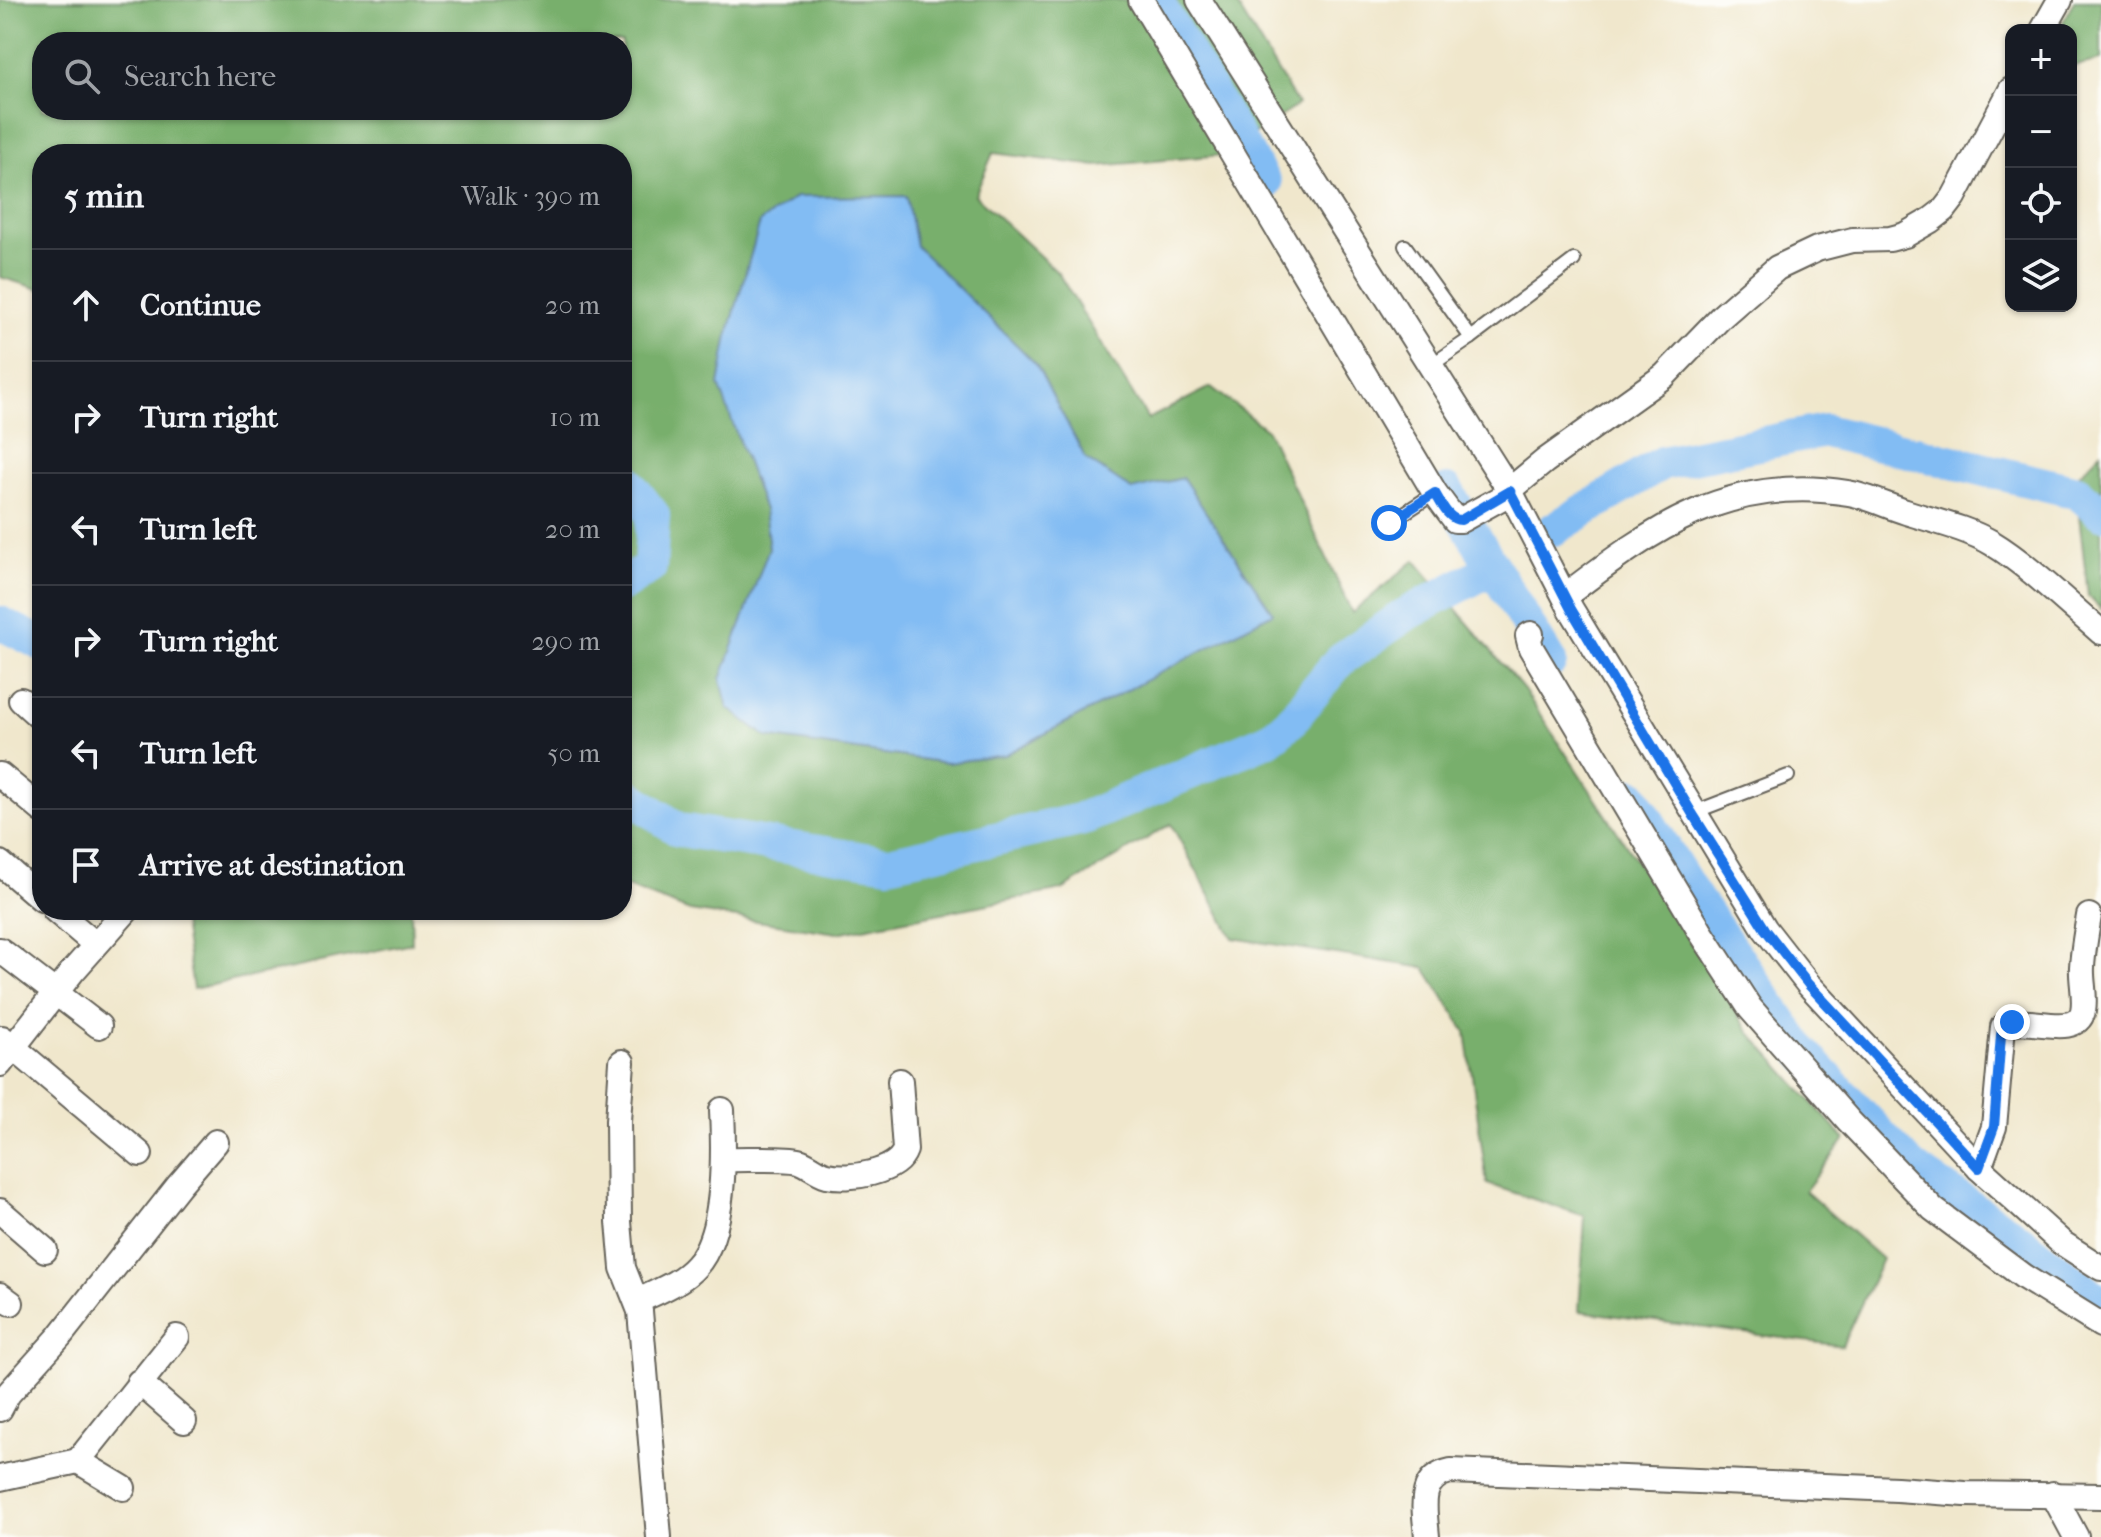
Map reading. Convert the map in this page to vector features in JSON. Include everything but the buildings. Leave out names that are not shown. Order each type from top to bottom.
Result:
[{"type":"street","points":[[1141,0],[1435,493],[1455,520],[1509,499],[1545,461],[1664,376],[1722,316],[1777,268],[1817,249],[1852,240],[1890,239],[1905,235],[1944,210],[2008,96]]},
{"type":"street","points":[[1199,0],[1430,366],[1692,813],[1765,929],[1808,984],[1979,1168],[2062,1243],[2101,1268]]},
{"type":"street","points":[[2046,24],[2060,0]]},
{"type":"street","points":[[1561,589],[1676,520],[1728,498],[1784,489],[1849,493],[1992,543],[2101,632]]},
{"type":"street","points":[[1531,634],[1528,636],[1531,648],[1700,931],[1750,1008],[1849,1121],[1933,1209],[2024,1277],[2101,1325]]},
{"type":"street","points":[[21,700],[32,710]]},
{"type":"street","points":[[0,775],[32,802]]},
{"type":"street","points":[[0,863],[32,890]]},
{"type":"street","points":[[1979,1168],[1994,1127],[2003,1027],[2012,1022],[2069,1026],[2078,1020],[2083,1011],[2082,966],[2089,916]]},
{"type":"street","points":[[67,920],[95,944]]},
{"type":"street","points":[[118,920],[4,1049],[140,1154]]},
{"type":"street","points":[[0,950],[99,1026]]},
{"type":"street","points":[[622,1062],[618,1121],[619,1222],[623,1268],[638,1301],[659,1537]]},
{"type":"street","points":[[723,1159],[797,1160],[832,1176],[893,1166],[902,1159],[905,1150],[900,1081]]},
{"type":"street","points":[[638,1301],[677,1282],[703,1259],[714,1230],[723,1159],[722,1110]]},
{"type":"street","points":[[3,1397],[60,1336],[216,1142]]},
{"type":"street","points":[[0,1211],[45,1250]]},
{"type":"street","points":[[0,1478],[78,1461],[177,1337]]},
{"type":"street","points":[[139,1382],[184,1421]]},
{"type":"street","points":[[78,1461],[123,1488]]},
{"type":"street","points":[[1427,1537],[1426,1488],[1439,1475],[1451,1471],[1965,1494],[2101,1496]]},
{"type":"street","points":[[2053,1494],[2076,1537]]},
{"type":"lane","points":[[1405,246],[1471,338]]},
{"type":"lane","points":[[1430,366],[1574,260]]},
{"type":"lane","points":[[1389,523],[1435,493]]},
{"type":"lane","points":[[1692,813],[1788,776]]},
{"type":"green space","points":[[0,0],[1234,0],[1298,105],[1222,155],[1097,166],[993,153],[975,195],[1058,273],[1148,419],[1211,387],[1267,430],[1352,613],[1415,560],[1524,690],[1750,1033],[1845,1139],[1805,1191],[1882,1259],[1842,1346],[1579,1311],[1585,1216],[1487,1184],[1466,1032],[1425,968],[1233,938],[1171,824],[1062,890],[837,933],[690,911],[632,889],[632,144],[32,144],[32,287],[0,277]]},
{"type":"green space","points":[[2074,0],[2101,0],[2101,60],[2077,66],[2077,24],[2062,24]]},
{"type":"green space","points":[[2101,452],[2101,609],[2088,596],[2075,479]]},
{"type":"green space","points":[[183,920],[411,920],[412,943],[193,989]]},
{"type":"water","points":[[906,196],[916,246],[1036,364],[1086,459],[1132,490],[1183,478],[1273,613],[1005,755],[947,763],[767,737],[728,708],[721,679],[769,548],[764,510],[719,385],[728,335],[760,222],[796,197]]},
{"type":"waterway","points":[[1156,0],[1265,184]]},
{"type":"waterway","points":[[1554,529],[1662,463],[1825,431],[2077,492],[2101,513]]},
{"type":"waterway","points":[[632,488],[653,515],[650,567],[632,579]]},
{"type":"waterway","points":[[1447,491],[1550,662]]},
{"type":"waterway","points":[[632,798],[679,830],[889,863],[1079,820],[1269,739],[1289,723],[1340,660],[1405,615],[1478,576]]},
{"type":"waterway","points":[[0,623],[32,639]]},
{"type":"waterway","points":[[1632,795],[1696,899],[1802,1051],[1911,1167],[2010,1233],[2101,1302]]},
{"type":"route","points":[[1389,523],[1435,493],[1450,516],[1461,520],[1510,491],[1571,609],[1765,929],[1808,984],[1979,1168],[1994,1127],[2001,1035],[2003,1027],[2012,1022]]}]
